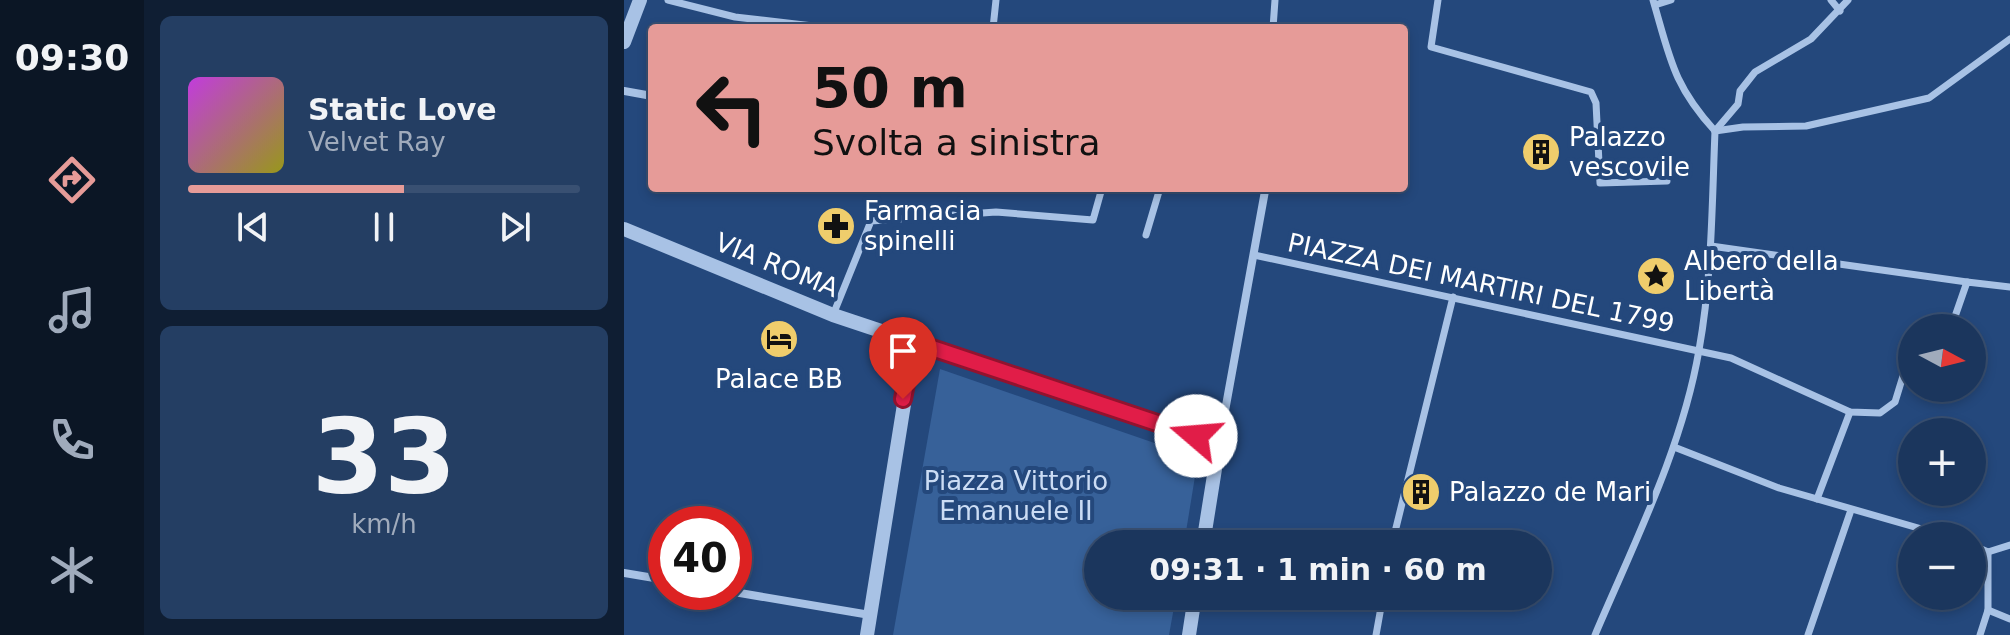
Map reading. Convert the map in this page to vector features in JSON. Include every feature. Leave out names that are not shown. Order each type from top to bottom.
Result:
[{"type":"street","points":[[624,42],[640,0]]},
{"type":"street","points":[[668,0],[735,17],[795,24]]},
{"type":"street","points":[[993,24],[996,0]]},
{"type":"street","points":[[1273,24],[1275,0]]},
{"type":"street","points":[[1438,0],[1431,47],[1591,92],[1596,103],[1600,183],[1667,181]]},
{"type":"street","points":[[1671,0],[1654,2],[1673,73],[1687,101],[1715,131]]},
{"type":"street","points":[[1831,0],[1840,11]]},
{"type":"street","points":[[1715,131],[1738,104],[1740,91],[1755,72],[1811,39],[1848,0]]},
{"type":"street","points":[[1715,131],[1743,127],[1806,126],[1929,98],[2010,39]]},
{"type":"street","points":[[624,91],[648,95]]},
{"type":"street","name":"PIAZZA DEI MARTIRI DEL 1799","points":[[1595,635],[1674,447],[1699,351],[1711,246],[1715,131]]},
{"type":"street","points":[[833,315],[871,221],[996,212],[1093,220],[1101,192]]},
{"type":"street","points":[[1146,235],[1159,192]]},
{"type":"street","points":[[1205,530],[1263,192]]},
{"type":"street","name":"VIA ROMA","points":[[624,229],[833,315],[1219,444]]},
{"type":"street","points":[[1711,246],[2010,287]]},
{"type":"street","name":"PIAZZA DEI MARTIRI DEL 1799","points":[[1254,255],[1699,351]]},
{"type":"street","points":[[1956,314],[1967,282]]},
{"type":"street","points":[[1395,530],[1453,297]]},
{"type":"street","points":[[867,635],[914,342]]},
{"type":"street","points":[[1699,351],[1731,358],[1850,412],[1880,413],[1895,402],[1898,392]]},
{"type":"street","points":[[1817,499],[1850,412]]},
{"type":"street","points":[[1674,447],[1817,499],[1898,523]]},
{"type":"street","points":[[1808,635],[1851,510]]},
{"type":"street","points":[[1980,635],[1988,610],[1988,552],[2010,545]]},
{"type":"street","points":[[624,573],[648,577]]},
{"type":"street","points":[[752,595],[870,615]]},
{"type":"street","points":[[1189,635],[1193,610]]},
{"type":"street","points":[[1376,635],[1380,610]]},
{"type":"street","points":[[1988,610],[2010,619]]},
{"type":"green space","name":"Piazza Vittorio Emanuele II","points":[[940,369],[1198,458],[1186,530],[1084,530],[1084,610],[1173,610],[1169,635],[893,635]]},
{"type":"place","name":"Palazzo vescovile","points":[[1541,152]]},
{"type":"place","name":"Farmacia spinelli","points":[[836,226]]},
{"type":"place","name":"Albero della Libertà","points":[[1656,276]]},
{"type":"place","name":"Palace BB","points":[[779,339]]},
{"type":"place","name":"Palazzo de Mari","points":[[1421,492]]},
{"type":"route","points":[[903,399],[914,342],[1196,436]]}]
